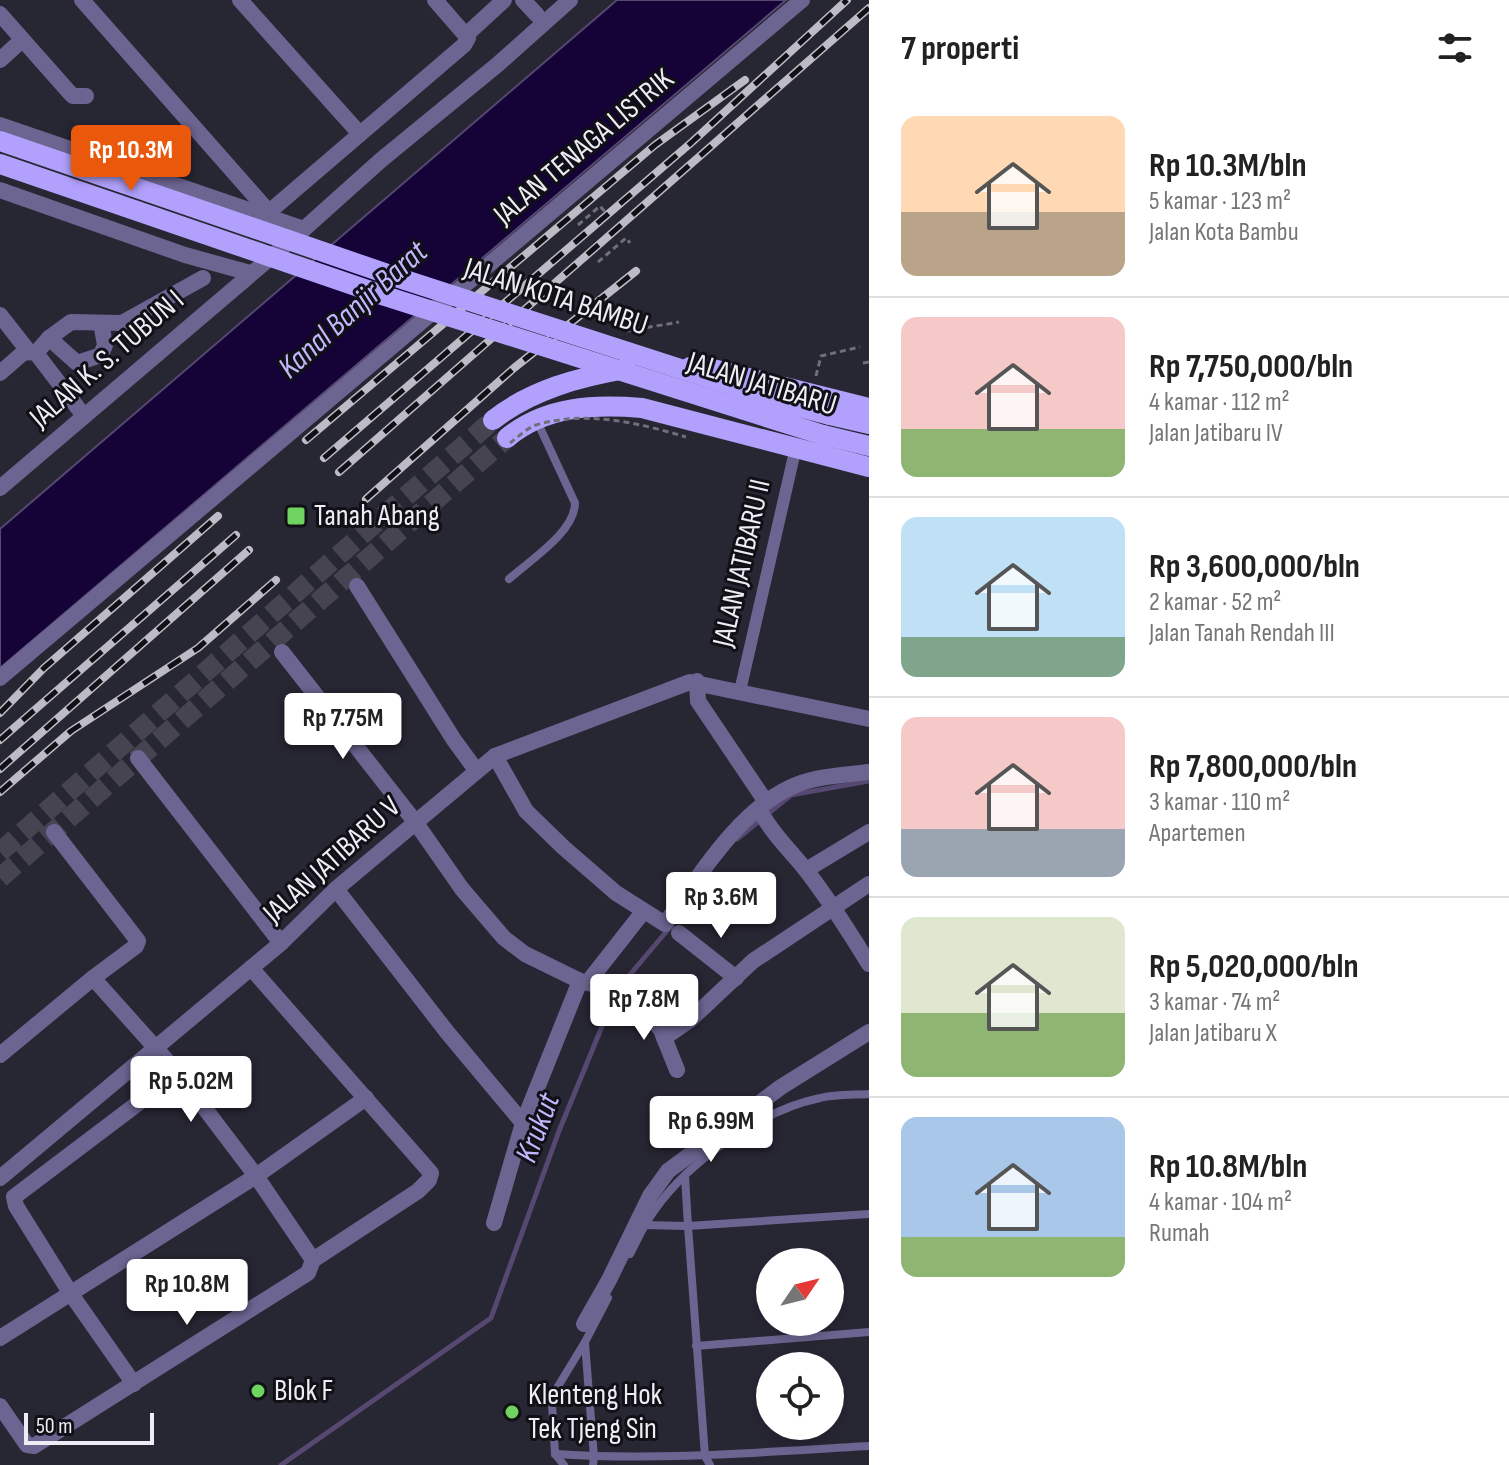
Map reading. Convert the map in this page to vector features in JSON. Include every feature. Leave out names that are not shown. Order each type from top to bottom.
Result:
[{"type":"main road","name":"JALAN KOTA BAMBU","points":[[0,141],[405,280],[777,401],[869,424]]},
{"type":"main road","name":"JALAN JATIBARU","points":[[0,164],[385,296],[823,435],[869,446]]},
{"type":"main road","points":[[493,420],[509,407],[540,392],[623,370],[675,366],[717,370],[869,408]]},
{"type":"main road","points":[[705,424],[693,411],[692,393],[699,380],[717,370]]},
{"type":"main road","name":"JALAN JATIBARU","points":[[509,441],[536,418],[580,407],[611,405],[642,408],[869,467]]},
{"type":"street","points":[[82,0],[273,216]]},
{"type":"street","points":[[240,0],[360,134]]},
{"type":"street","points":[[273,216],[360,134],[464,45],[468,38],[435,0]]},
{"type":"street","points":[[466,35],[504,0]]},
{"type":"street","points":[[523,0],[537,15]]},
{"type":"street","name":"JALAN K. S. TUBUN I","points":[[0,488],[570,0]]},
{"type":"street","name":"JALAN TENAGA LISTRIK","points":[[0,678],[802,0]]},
{"type":"street","points":[[0,14],[73,96],[86,96]]},
{"type":"street","points":[[0,60],[22,40]]},
{"type":"street","points":[[0,125],[304,229]]},
{"type":"street","points":[[0,190],[185,255],[250,273]]},
{"type":"street","points":[[185,255],[220,298]]},
{"type":"street","points":[[0,373],[23,353],[32,353],[71,322],[122,323],[203,278]]},
{"type":"street","points":[[0,315],[84,416]]},
{"type":"street","points":[[49,338],[77,363],[101,355],[105,345],[101,323]]},
{"type":"street","name":"JALAN JATIBARU II","points":[[740,691],[796,447]]},
{"type":"street","points":[[357,586],[476,770]]},
{"type":"street","points":[[282,652],[416,823],[462,889],[504,938],[525,954],[590,983],[650,1016],[664,1038],[677,1070]]},
{"type":"street","points":[[869,719],[694,682],[699,704],[763,812],[833,906],[869,964]]},
{"type":"street","name":"JALAN JATIBARU V","points":[[0,1178],[281,943],[336,889],[495,756],[694,682]]},
{"type":"street","points":[[495,756],[526,811],[616,893],[665,924],[741,825],[800,783],[869,772]]},
{"type":"street","points":[[138,758],[281,943]]},
{"type":"street","points":[[0,1055],[136,946],[138,941],[54,832]]},
{"type":"street","points":[[806,870],[869,832]]},
{"type":"street","points":[[664,1038],[690,1020],[753,961],[869,884]]},
{"type":"street","points":[[336,889],[447,1032],[523,1123]]},
{"type":"street","points":[[494,1223],[523,1123],[590,983],[643,912]]},
{"type":"street","points":[[679,933],[736,978]]},
{"type":"street","points":[[0,1406],[32,1447],[308,1273],[313,1260],[418,1191],[429,1180],[431,1173],[426,1165],[251,968]]},
{"type":"street","points":[[93,978],[178,1073],[256,1176],[313,1260]]},
{"type":"street","points":[[584,1324],[650,1196],[668,1171],[791,1080],[869,1032]]},
{"type":"street","points":[[134,1384],[71,1294],[16,1206],[14,1197],[178,1073]]},
{"type":"street","points":[[0,1338],[256,1176],[366,1098]]},
{"type":"lane","points":[[509,579],[556,538],[571,522],[575,511],[575,503],[536,418]]},
{"type":"lane","points":[[564,1465],[555,1454],[552,1404],[557,1388],[585,1342],[644,1225],[666,1195],[696,1164],[750,1127],[821,1097],[869,1094]]},
{"type":"lane","points":[[685,1176],[705,1456],[710,1465]]},
{"type":"lane","points":[[644,1225],[688,1226],[869,1214]]},
{"type":"lane","points":[[696,1346],[869,1332]]},
{"type":"lane","points":[[585,1342],[593,1461]]},
{"type":"lane","points":[[555,1454],[593,1461],[869,1446]]},
{"type":"path","points":[[578,225],[600,206],[605,212]]},
{"type":"path","points":[[598,262],[626,238],[630,243]]},
{"type":"path","points":[[642,328],[679,322]]},
{"type":"path","points":[[509,441],[533,426],[599,419],[640,423],[686,437]]},
{"type":"water","name":"Kanal Banjir Barat","points":[[617,0],[786,0],[0,668],[0,529]]},
{"type":"waterway","name":"Krukut","points":[[737,839],[791,795],[869,781]]},
{"type":"waterway","name":"Krukut","points":[[281,1465],[491,1318],[559,1131],[617,990],[671,926]]},
{"type":"tunnel","points":[[0,852],[493,420]]},
{"type":"tunnel","points":[[0,878],[507,438]]},
{"type":"railway","points":[[324,458],[692,142],[847,0]]},
{"type":"railway","points":[[339,472],[869,8]]},
{"type":"railway","points":[[306,440],[655,145],[745,80]]},
{"type":"railway","points":[[366,499],[514,368],[636,271]]},
{"type":"railway","points":[[0,713],[44,668],[218,516]]},
{"type":"railway","points":[[0,740],[236,535]]},
{"type":"railway","points":[[0,769],[249,550]]},
{"type":"railway","points":[[0,792],[71,731],[198,648],[276,580]]},
{"type":"place","name":"Tanah Abang","points":[[296,516]]},
{"type":"place","name":"Blok F","points":[[258,1391]]},
{"type":"place","name":"Klenteng Hok Tek Tjeng Sin","points":[[512,1412]]}]
